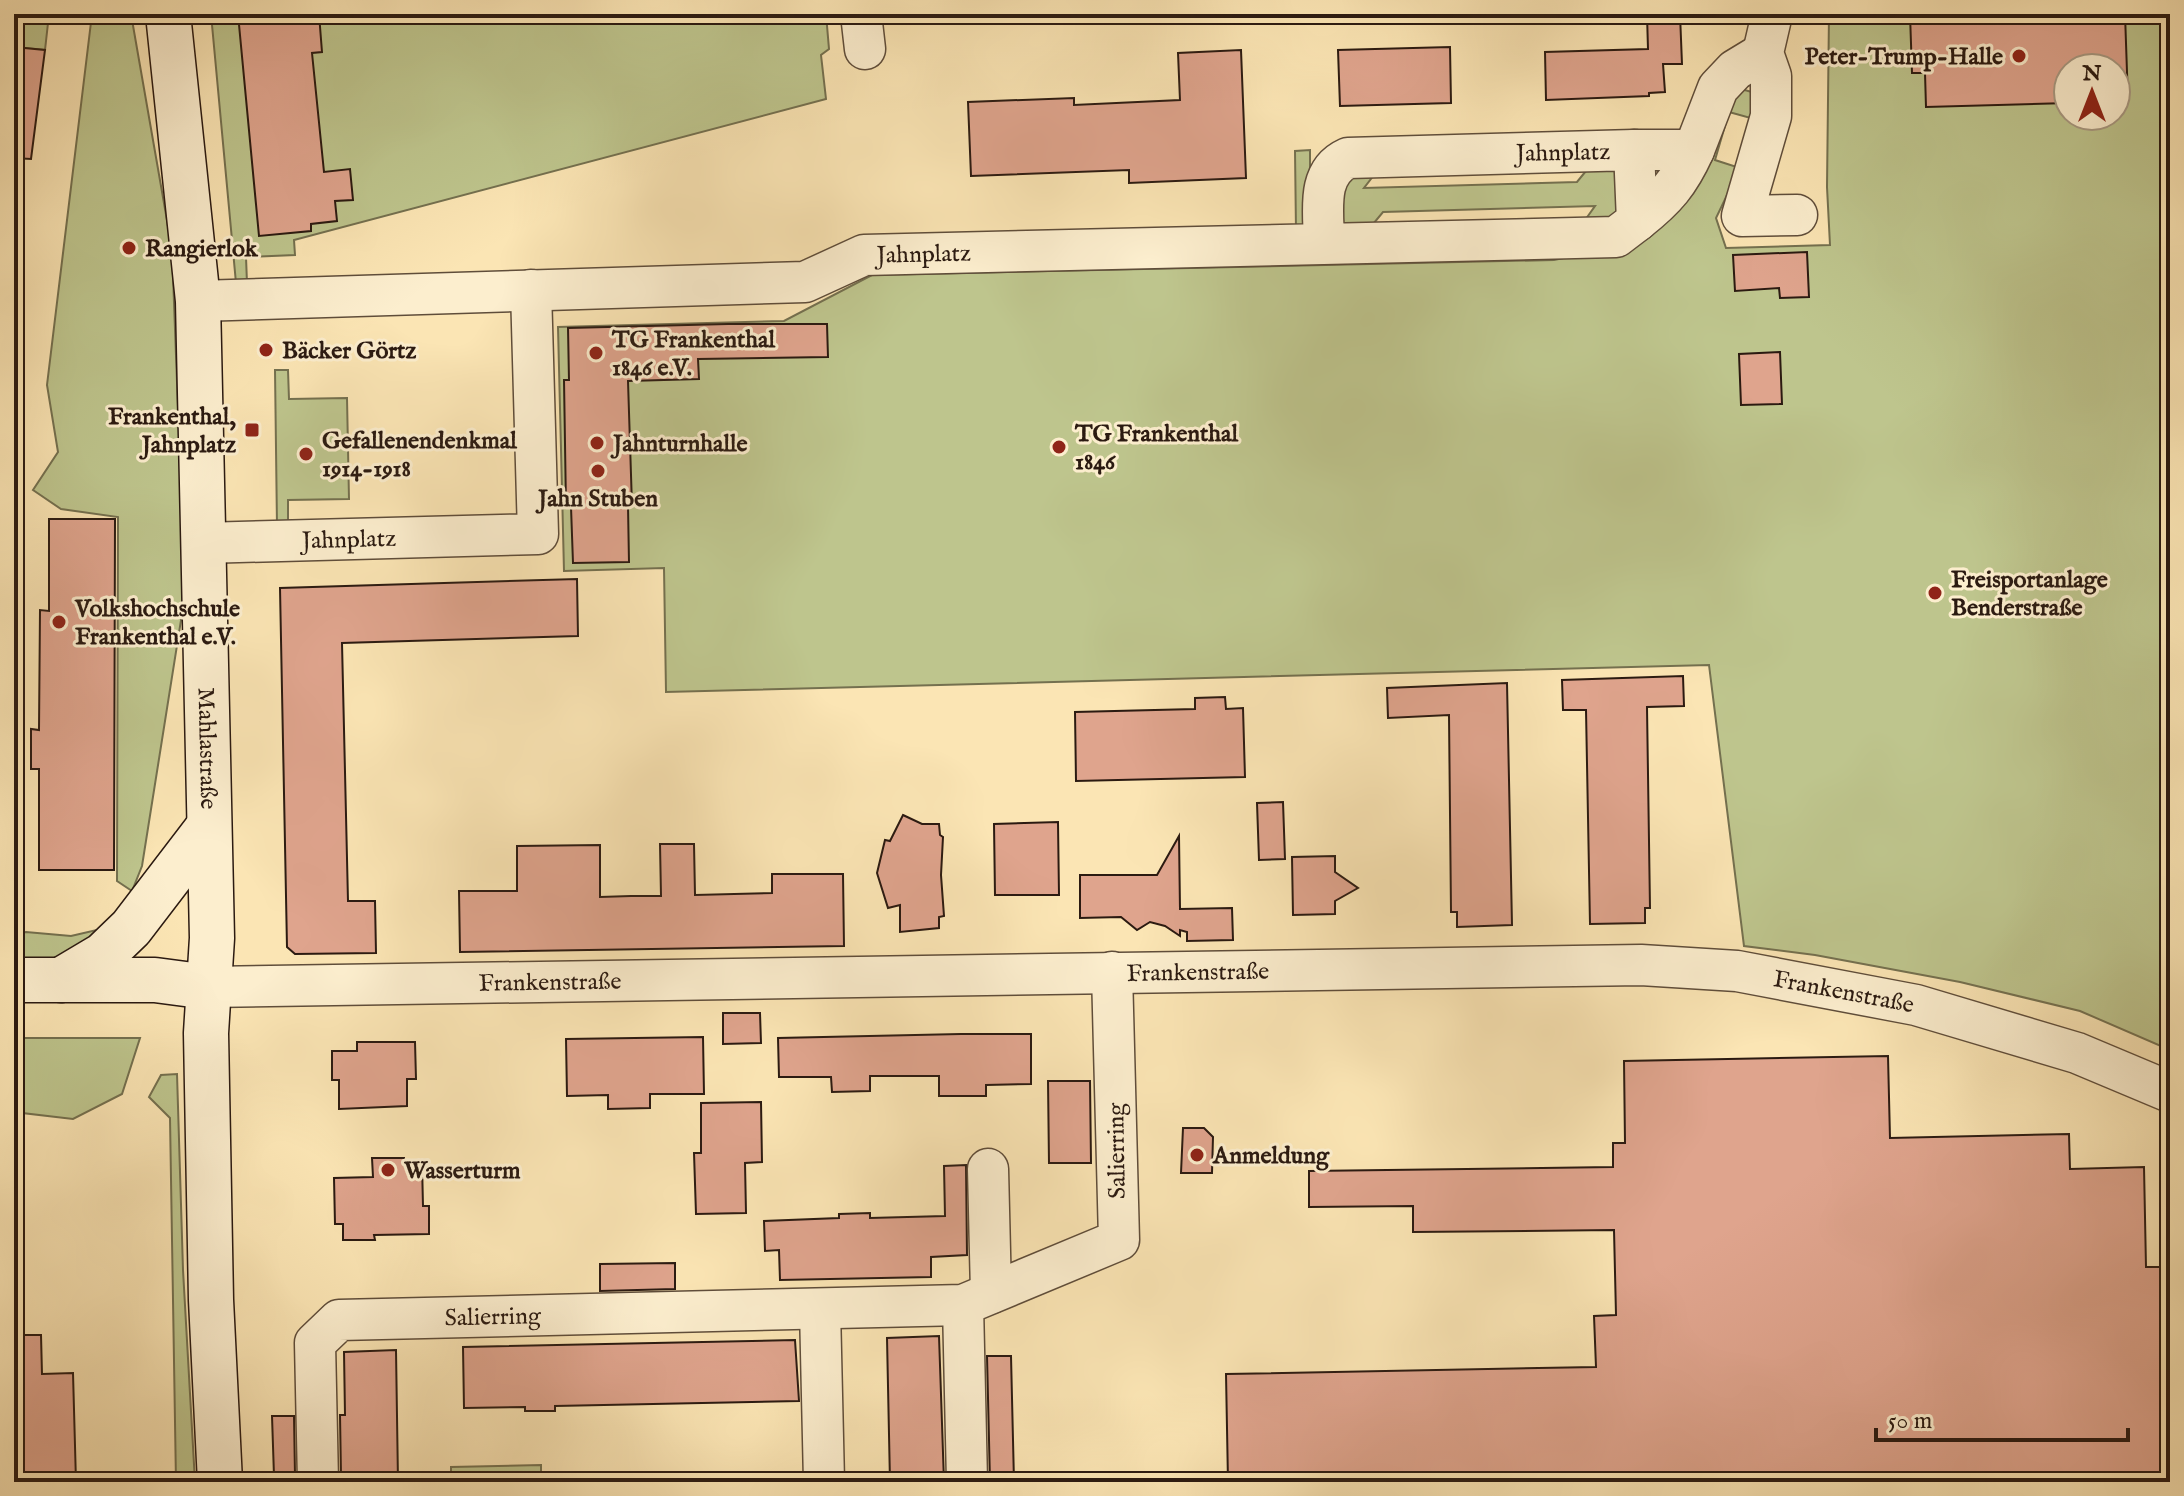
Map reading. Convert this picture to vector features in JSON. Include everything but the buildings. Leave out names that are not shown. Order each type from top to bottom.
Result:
[{"type":"main road","name":"Mahlastraße","points":[[168,14],[198,301],[212,938],[206,1033],[208,1176],[220,1482]]},
{"type":"main road","points":[[61,980],[103,955],[131,928],[209,826]]},
{"type":"main road","points":[[14,980],[155,980],[208,987]]},
{"type":"street","points":[[1772,14],[1763,53],[1771,76],[1771,116],[1742,216],[1797,215]]},
{"type":"street","name":"Jahnplatz","points":[[198,301],[805,282],[864,255],[1616,237],[1672,191],[1694,150],[1718,88],[1735,70],[1763,53]]},
{"type":"street","name":"Jahnplatz","points":[[1634,150],[1637,221]]},
{"type":"street","name":"Jahnplatz","points":[[1324,244],[1326,178],[1338,163],[1348,158],[1694,150]]},
{"type":"street","name":"Jahnplatz","points":[[203,543],[538,534],[531,290]]},
{"type":"street","name":"Frankenstraße","points":[[208,987],[1626,965],[1737,971],[1916,1005],[2077,1053],[2170,1092]]},
{"type":"street","name":"Salierring","points":[[318,1482],[315,1343],[339,1320],[820,1309],[977,1299],[1119,1240],[1112,972]]},
{"type":"street","points":[[967,1482],[988,1169]]},
{"type":"street","points":[[820,1309],[824,1482]]},
{"type":"green space","points":[[14,14],[49,14],[45,50],[14,47]]},
{"type":"green space","points":[[92,14],[131,14],[172,249],[185,595],[142,866],[132,891],[117,881],[118,517],[61,509],[33,490],[58,452],[47,385]]},
{"type":"green space","points":[[211,14],[826,14],[829,49],[821,55],[826,99],[294,240],[295,255],[246,257],[247,283],[236,283]]},
{"type":"green space","points":[[1829,14],[2170,14],[2170,1050],[2080,1011],[1960,982],[1815,955],[1744,946],[1709,665],[666,692],[664,568],[564,571],[558,327],[784,321],[872,275],[1554,260],[1622,246],[1737,88],[1752,92],[1754,119],[1729,112],[1715,160],[1740,168],[1716,218],[1726,248],[1830,245],[1827,187]]},
{"type":"green space","points":[[1310,150],[1310,220],[1296,231],[1295,151]]},
{"type":"green space","points":[[1595,160],[1617,167],[1621,213],[1578,230],[1595,206],[1383,212],[1364,235],[1343,227],[1337,183],[1381,166],[1364,188],[1577,182]]},
{"type":"green space","points":[[275,370],[288,370],[289,399],[347,398],[349,499],[288,500],[288,526],[277,526]]},
{"type":"green space","points":[[101,929],[79,951],[50,960],[14,961],[14,934],[26,932],[71,936]]},
{"type":"green space","points":[[14,1038],[140,1038],[122,1094],[73,1119],[14,1112]]},
{"type":"green space","points":[[177,1074],[183,1270],[195,1482],[176,1482],[170,1118],[149,1097],[161,1075]]},
{"type":"green space","points":[[541,1465],[541,1482],[451,1482],[451,1467]]},
{"type":"place","name":"Peter-Trump-Halle","points":[[2019,56]]},
{"type":"place","name":"Rangierlok","points":[[129,248]]},
{"type":"place","name":"Bäcker Görtz","points":[[266,350]]},
{"type":"place","name":"TG Frankenthal 1846 e.V.","points":[[596,353]]},
{"type":"place","name":"Frankenthal, Jahnplatz","points":[[252,430]]},
{"type":"place","name":"Jahnturnhalle","points":[[597,443]]},
{"type":"place","name":"TG Frankenthal 1846","points":[[1059,447]]},
{"type":"place","name":"Gefallenendenkmal 1914-1918","points":[[306,454]]},
{"type":"place","name":"Jahn Stuben","points":[[598,471]]},
{"type":"place","name":"Freisportanlage Benderstraße","points":[[1935,593]]},
{"type":"place","name":"Volkshochschule Frankenthal e.V.","points":[[59,622]]},
{"type":"place","name":"Anmeldung","points":[[1197,1155]]},
{"type":"place","name":"Wasserturm","points":[[388,1170]]}]
